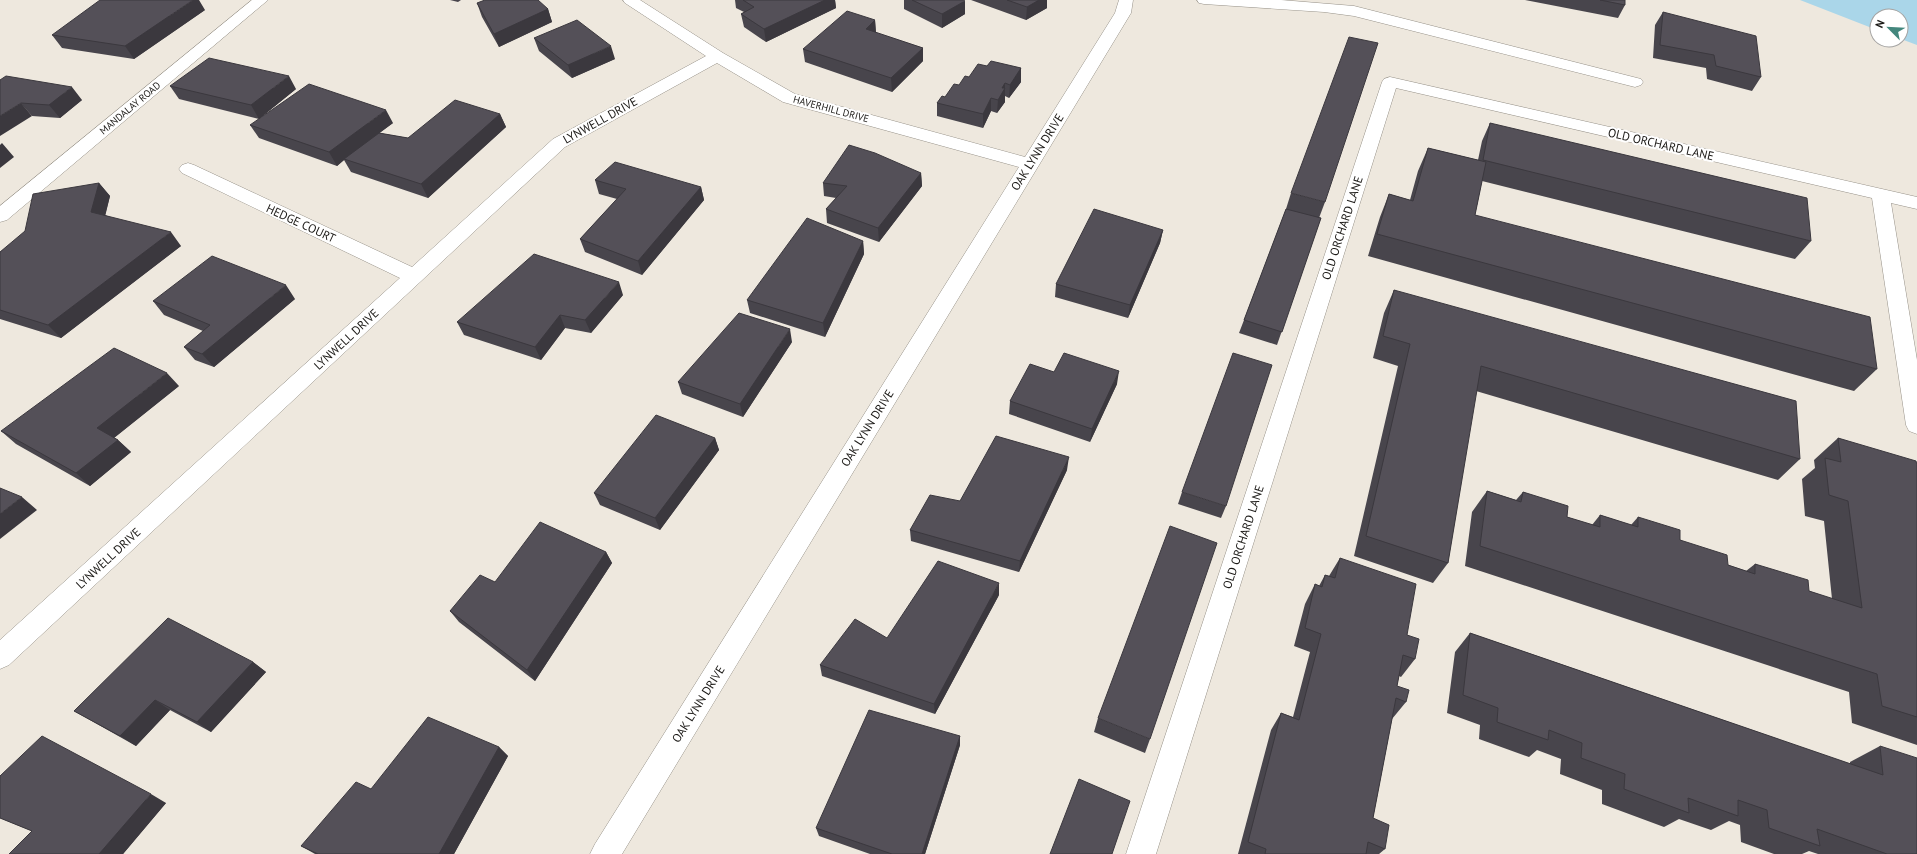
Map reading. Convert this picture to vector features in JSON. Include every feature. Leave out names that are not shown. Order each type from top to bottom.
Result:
[{"type":"street","name":"MANDALAY ROAD","points":[[0,216],[260,0]]},
{"type":"street","name":"HAVERHILL DRIVE","points":[[630,0],[717,56],[789,98],[1030,164]]},
{"type":"street","name":"OAK LYNN DRIVE","points":[[605,854],[1123,13],[1126,0]]},
{"type":"street","points":[[1204,0],[1324,7],[1354,11],[1635,82]]},
{"type":"street","name":"LYNWELL DRIVE","points":[[0,657],[559,143],[717,56]]},
{"type":"street","name":"OLD ORCHARD LANE","points":[[1141,854],[1390,82],[1880,194]]},
{"type":"street","name":"HEDGE COURT","points":[[188,169],[414,276]]},
{"type":"street","points":[[1917,203],[1880,194],[1917,425]]},
{"type":"water","points":[[1800,0],[1917,0],[1917,45],[1909,42],[1909,8],[1869,8],[1869,27]]},
{"type":"building","points":[[100,0],[193,0],[125,46],[52,35]]},
{"type":"building","points":[[485,0],[538,0],[548,9],[494,34],[477,3]]},
{"type":"building","points":[[743,0],[825,0],[764,29],[741,14],[754,7]]},
{"type":"building","points":[[912,0],[963,0],[965,1],[942,14]]},
{"type":"building","points":[[1007,0],[1039,0],[1027,7]]},
{"type":"building","points":[[1600,0],[1625,0],[1625,5]]},
{"type":"building","points":[[847,11],[875,20],[866,29],[923,48],[891,78],[803,49]]},
{"type":"building","points":[[1663,12],[1756,36],[1761,77],[1716,66],[1714,55],[1660,45]]},
{"type":"building","points":[[577,20],[611,46],[568,65],[534,38]]},
{"type":"building","points":[[1349,37],[1378,43],[1325,202],[1291,193]]},
{"type":"building","points":[[209,58],[289,76],[251,105],[170,86]]},
{"type":"building","points":[[991,61],[1021,68],[1010,85],[1005,83],[1002,88],[1005,88],[998,100],[991,98],[983,114],[937,103],[942,96],[945,97],[954,84],[959,85],[965,76],[969,77],[978,64],[987,66]]},
{"type":"building","points":[[6,76],[72,87],[49,105],[21,103],[0,116],[0,80]]},
{"type":"building","points":[[309,84],[386,110],[329,152],[250,125]]},
{"type":"building","points":[[455,100],[500,114],[421,184],[344,159],[379,133],[408,138]]},
{"type":"building","points":[[1490,123],[1807,198],[1811,241],[1483,160]]},
{"type":"building","points":[[849,145],[875,153],[921,173],[878,228],[826,209],[847,186],[823,183]]},
{"type":"building","points":[[1428,148],[1486,162],[1475,215],[1870,317],[1877,369],[1377,234],[1389,194],[1413,201]]},
{"type":"building","points":[[615,162],[701,187],[638,261],[580,239],[626,189],[595,180]]},
{"type":"building","points":[[99,183],[91,212],[171,232],[48,325],[0,310],[0,252],[25,231],[33,194]]},
{"type":"building","points":[[1094,209],[1163,230],[1130,305],[1056,284]]},
{"type":"building","points":[[1286,209],[1321,218],[1282,332],[1244,320]]},
{"type":"building","points":[[807,218],[863,241],[823,323],[747,300]]},
{"type":"building","points":[[534,254],[619,282],[585,320],[560,315],[535,347],[457,322]]},
{"type":"building","points":[[212,256],[286,285],[202,354],[184,347],[210,325],[153,301]]},
{"type":"building","points":[[1394,290],[1796,401],[1800,459],[1481,366],[1448,563],[1366,536],[1410,344],[1383,336]]},
{"type":"building","points":[[739,313],[790,329],[740,404],[678,382]]},
{"type":"building","points":[[114,348],[167,373],[97,428],[118,440],[76,473],[1,431]]},
{"type":"building","points":[[1064,353],[1119,371],[1092,429],[1010,401],[1030,364],[1054,372]]},
{"type":"building","points":[[1233,353],[1272,365],[1226,506],[1182,492]]},
{"type":"building","points":[[656,415],[715,438],[655,518],[594,493]]},
{"type":"building","points":[[996,436],[1069,457],[1020,561],[910,530],[930,495],[960,501]]},
{"type":"building","points":[[1838,438],[1916,461],[1917,717],[1882,706],[1877,674],[1480,546],[1487,491],[1521,502],[1523,492],[1568,506],[1567,517],[1600,527],[1600,515],[1638,527],[1638,517],[1680,530],[1680,540],[1727,555],[1728,565],[1755,574],[1755,564],[1808,580],[1809,591],[1862,608],[1848,501],[1829,495],[1825,458],[1841,462]]},
{"type":"building","points":[[0,488],[22,497],[0,514]]},
{"type":"building","points":[[540,522],[606,552],[527,670],[450,611],[480,575],[495,582]]},
{"type":"building","points":[[1170,526],[1217,543],[1150,739],[1098,718]]},
{"type":"building","points":[[1340,558],[1416,584],[1407,635],[1419,639],[1415,659],[1403,655],[1397,686],[1409,690],[1406,702],[1396,698],[1373,818],[1389,825],[1385,849],[1368,842],[1366,854],[1265,854],[1266,849],[1248,842],[1281,713],[1299,720],[1321,634],[1305,628],[1315,584],[1322,587],[1325,575],[1335,578]]},
{"type":"building","points":[[938,561],[999,583],[934,704],[820,665],[855,619],[887,638]]},
{"type":"building","points":[[168,618],[253,662],[197,722],[155,700],[120,736],[74,711]]},
{"type":"building","points":[[1470,633],[1883,775],[1880,746],[1917,758],[1917,854],[1887,854],[1817,829],[1820,846],[1769,828],[1767,810],[1738,800],[1738,816],[1688,798],[1689,813],[1624,789],[1625,774],[1581,758],[1582,743],[1549,730],[1548,740],[1497,722],[1498,708],[1463,695]]},
{"type":"building","points":[[869,710],[960,736],[922,854],[892,854],[816,828]]},
{"type":"building","points":[[428,717],[499,747],[439,854],[318,854],[301,846],[356,782],[371,789]]},
{"type":"building","points":[[42,736],[151,794],[99,854],[9,854],[32,831],[0,818],[0,776]]},
{"type":"building","points":[[1079,779],[1130,801],[1112,854],[1050,854]]}]
